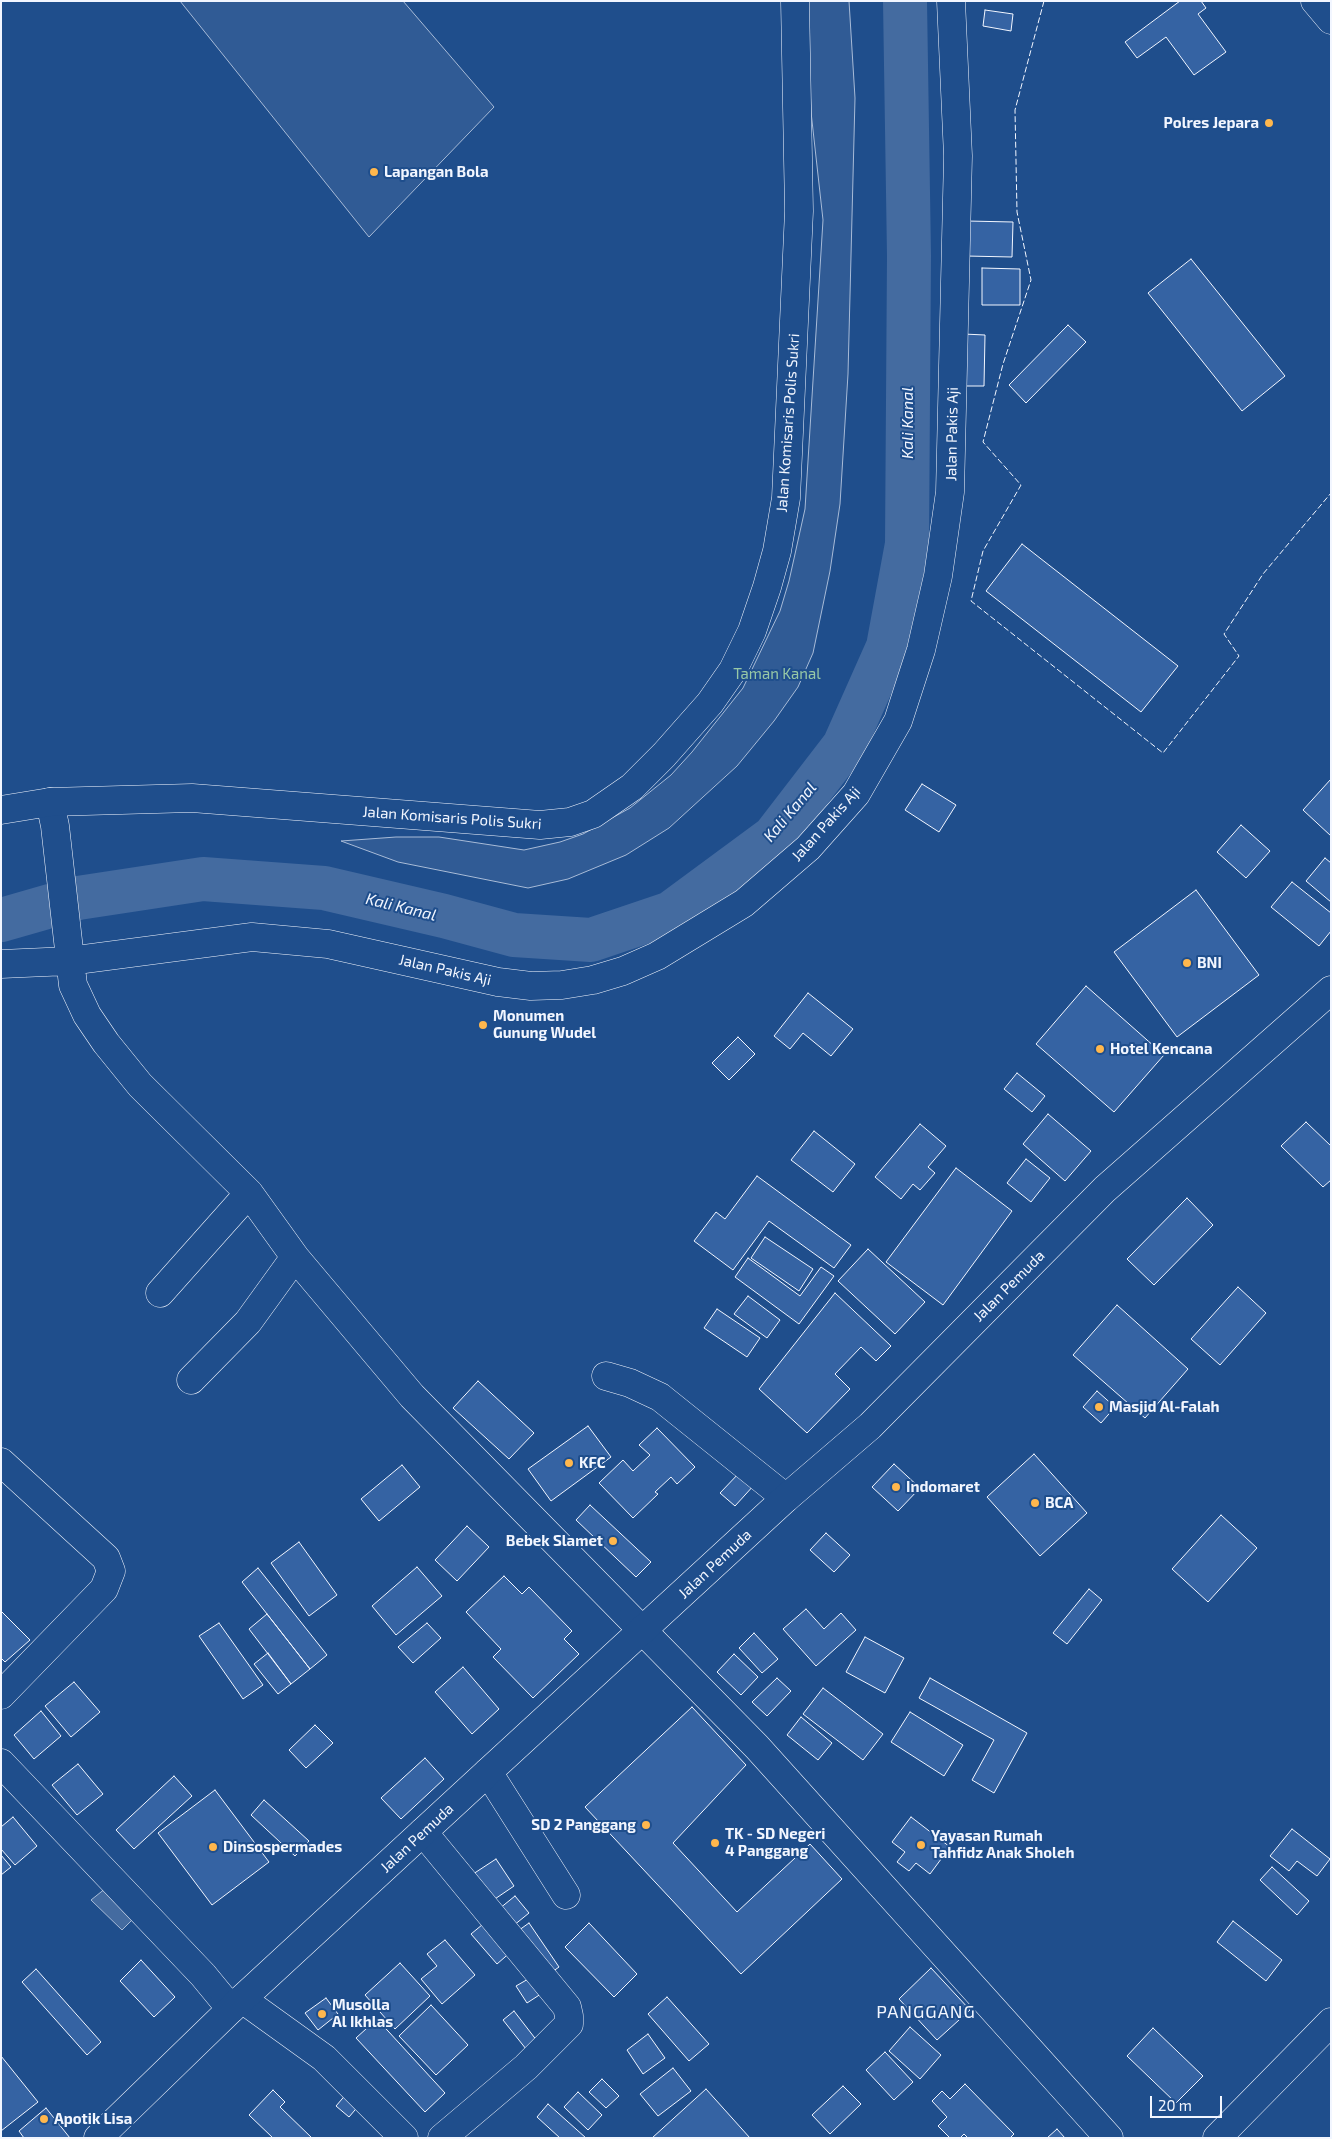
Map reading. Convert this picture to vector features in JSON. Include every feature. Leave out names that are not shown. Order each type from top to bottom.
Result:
[{"type":"main road","name":"Jalan Komisaris Polis Sukri","points":[[1,810],[53,814],[192,798],[540,825],[570,822],[593,814],[632,787],[664,755],[710,703],[733,670],[752,631],[777,551],[786,498],[800,211],[795,1]]},
{"type":"main road","name":"Jalan Pakis Aji","points":[[1,964],[69,961],[252,937],[328,944],[498,982],[531,986],[562,985],[593,980],[623,971],[657,956],[744,903],[808,848],[856,794],[898,721],[921,650],[938,576],[950,492],[958,156],[951,1]]},
{"type":"main road","points":[[1314,1],[1331,20]]},
{"type":"main road","points":[[53,814],[73,985],[87,1015],[106,1043],[140,1085],[249,1193],[295,1257],[412,1396],[770,1761],[1109,2138]]},
{"type":"main road","name":"Jalan Pemuda","points":[[98,2138],[237,2004],[488,1772],[786,1498],[870,1426],[1105,1189],[1331,990]]},
{"type":"main road","points":[[160,1293],[249,1193]]},
{"type":"main road","points":[[191,1380],[248,1322],[295,1257]]},
{"type":"main road","points":[[606,1376],[630,1382],[660,1397],[786,1498]]},
{"type":"main road","points":[[1,1695],[104,1589],[111,1571],[106,1558],[6,1476]]},
{"type":"main road","points":[[1,1762],[203,1975],[237,2004],[324,2058],[404,2138]]},
{"type":"main road","points":[[488,1772],[566,1895]]},
{"type":"main road","points":[[423,1832],[567,2007],[569,2016],[568,2024],[526,2067],[442,2138]]},
{"type":"main road","points":[[1218,2138],[1331,2022]]},
{"type":"green space","name":"Lapangan Bola","points":[[180,1],[403,1],[494,107],[369,237]]},
{"type":"green space","name":"Taman Kanal","points":[[807,1],[849,1],[855,98],[848,374],[840,504],[830,571],[813,653],[798,687],[774,721],[737,766],[669,828],[626,855],[568,879],[528,888],[398,862],[341,841],[396,837],[439,837],[524,850],[560,842],[583,834],[630,808],[671,775],[692,752],[743,688],[780,611],[789,581],[805,509],[823,220],[811,112]]},
{"type":"shaded area","points":[[106,1888],[134,1918],[122,1930],[91,1900]]},
{"type":"building","points":[[1180,1],[1201,1],[1206,8],[1198,14],[1226,52],[1194,75],[1166,37],[1137,58],[1125,42]]},
{"type":"building","points":[[985,10],[1013,14],[1011,31],[983,26]]},
{"type":"building","points":[[967,221],[1013,222],[1012,257],[966,256]]},
{"type":"building","points":[[1191,259],[1285,376],[1242,411],[1148,293]]},
{"type":"building","points":[[982,268],[1020,269],[1020,305],[982,305]]},
{"type":"building","points":[[1068,325],[1086,342],[1026,403],[1009,385]]},
{"type":"building","points":[[963,334],[985,335],[984,386],[962,386]]},
{"type":"building","points":[[1022,544],[1178,666],[1141,712],[986,591]]},
{"type":"building","points":[[1331,779],[1331,836],[1303,810]]},
{"type":"building","points":[[922,784],[956,805],[939,832],[905,810]]},
{"type":"building","points":[[1241,825],[1270,851],[1246,878],[1217,852]]},
{"type":"building","points":[[1325,858],[1331,863],[1331,902],[1306,881]]},
{"type":"building","points":[[1292,882],[1331,913],[1331,931],[1319,946],[1271,907]]},
{"type":"building","name":"BNI","points":[[1196,890],[1259,975],[1177,1037],[1114,952]]},
{"type":"building","name":"Hotel Kencana","points":[[1086,986],[1164,1055],[1114,1112],[1036,1044]]},
{"type":"building","points":[[808,993],[853,1029],[831,1056],[803,1033],[790,1049],[774,1036]]},
{"type":"building","points":[[738,1037],[755,1054],[729,1080],[712,1063]]},
{"type":"building","points":[[1017,1073],[1045,1096],[1032,1112],[1004,1089]]},
{"type":"building","points":[[1048,1114],[1091,1151],[1065,1181],[1023,1144]]},
{"type":"building","points":[[1306,1122],[1331,1146],[1331,1180],[1323,1187],[1281,1146]]},
{"type":"building","points":[[920,1124],[946,1146],[928,1167],[935,1173],[920,1190],[913,1184],[901,1199],[875,1177]]},
{"type":"building","points":[[814,1131],[855,1164],[833,1192],[791,1160]]},
{"type":"building","points":[[1026,1159],[1050,1178],[1031,1202],[1007,1183]]},
{"type":"building","points":[[956,1168],[1012,1211],[943,1305],[886,1262]]},
{"type":"building","points":[[757,1176],[851,1245],[834,1268],[769,1221],[733,1270],[694,1241],[716,1212],[725,1219]]},
{"type":"building","points":[[1187,1198],[1213,1225],[1154,1285],[1127,1259]]},
{"type":"building","points":[[765,1237],[813,1269],[799,1291],[751,1258]]},
{"type":"building","points":[[868,1249],[925,1302],[895,1334],[838,1281]]},
{"type":"building","points":[[748,1258],[800,1296],[821,1267],[834,1276],[799,1324],[735,1277]]},
{"type":"building","points":[[1238,1287],[1266,1313],[1220,1365],[1191,1339]]},
{"type":"building","points":[[835,1293],[891,1346],[876,1361],[861,1347],[835,1374],[850,1389],[807,1433],[759,1389]]},
{"type":"building","points":[[748,1296],[780,1320],[767,1338],[734,1314]]},
{"type":"building","points":[[1117,1305],[1188,1369],[1145,1418],[1073,1355]]},
{"type":"building","points":[[717,1309],[760,1338],[747,1357],[704,1328]]},
{"type":"building","points":[[478,1381],[534,1433],[509,1459],[453,1408]]},
{"type":"building","name":"Masjid Al-Falah","points":[[1097,1391],[1115,1407],[1101,1423],[1083,1407]]},
{"type":"building","name":"KFC","points":[[588,1426],[611,1457],[551,1501],[528,1469]]},
{"type":"building","points":[[657,1428],[695,1467],[677,1484],[671,1477],[655,1492],[658,1494],[633,1518],[599,1483],[623,1460],[633,1471],[650,1455],[639,1445]]},
{"type":"building","name":"BCA","points":[[1034,1454],[1087,1513],[1040,1556],[987,1497]]},
{"type":"building","name":"Indomaret","points":[[894,1464],[920,1488],[898,1511],[872,1487]]},
{"type":"building","points":[[402,1465],[420,1487],[379,1521],[361,1499]]},
{"type":"building","points":[[741,1471],[755,1484],[735,1506],[720,1493]]},
{"type":"building","name":"Bebek Slamet","points":[[590,1505],[651,1562],[636,1577],[576,1520]]},
{"type":"building","points":[[1221,1515],[1257,1548],[1208,1602],[1172,1569]]},
{"type":"building","points":[[467,1526],[489,1547],[457,1581],[435,1560]]},
{"type":"building","points":[[826,1533],[850,1555],[834,1572],[810,1550]]},
{"type":"building","points":[[299,1542],[337,1595],[309,1616],[271,1563]]},
{"type":"building","points":[[417,1567],[442,1596],[396,1635],[372,1606]]},
{"type":"building","points":[[258,1568],[327,1655],[310,1669],[242,1582]]},
{"type":"building","points":[[504,1576],[522,1594],[529,1587],[572,1631],[564,1639],[579,1654],[533,1698],[493,1657],[501,1649],[466,1612]]},
{"type":"building","points":[[1089,1589],[1102,1600],[1067,1644],[1053,1633]]},
{"type":"building","points":[[806,1609],[824,1629],[841,1613],[856,1630],[816,1666],[783,1629]]},
{"type":"building","points":[[1,1611],[30,1640],[5,1662],[1,1658]]},
{"type":"building","points":[[267,1614],[310,1669],[291,1684],[249,1629]]},
{"type":"building","points":[[219,1623],[263,1685],[243,1699],[199,1636]]},
{"type":"building","points":[[427,1623],[441,1638],[413,1663],[398,1647]]},
{"type":"building","points":[[754,1633],[778,1659],[762,1673],[739,1648]]},
{"type":"building","points":[[865,1637],[904,1658],[885,1693],[846,1672]]},
{"type":"building","points":[[268,1653],[291,1684],[278,1694],[254,1664]]},
{"type":"building","points":[[734,1654],[758,1677],[741,1695],[717,1672]]},
{"type":"building","points":[[463,1667],[499,1709],[472,1734],[435,1692]]},
{"type":"building","points":[[777,1678],[791,1691],[767,1716],[752,1702]]},
{"type":"building","points":[[930,1678],[1027,1733],[994,1793],[972,1780],[994,1740],[919,1698]]},
{"type":"building","points":[[74,1682],[100,1712],[71,1737],[45,1706]]},
{"type":"building","points":[[823,1688],[883,1734],[863,1760],[803,1714]]},
{"type":"building","name":"TK - SD Negeri 4 Panggang","points":[[692,1707],[746,1765],[673,1843],[737,1912],[810,1844],[842,1879],[741,1974],[585,1807]]},
{"type":"building","points":[[41,1711],[61,1736],[34,1759],[14,1735]]},
{"type":"building","points":[[910,1712],[963,1745],[944,1776],[891,1742]]},
{"type":"building","points":[[801,1717],[832,1743],[818,1760],[787,1735]]},
{"type":"building","points":[[315,1725],[333,1743],[306,1768],[289,1750]]},
{"type":"building","points":[[425,1758],[444,1779],[401,1819],[381,1798]]},
{"type":"building","points":[[78,1764],[103,1794],[77,1815],[52,1785]]},
{"type":"building","points":[[174,1776],[192,1796],[134,1849],[116,1830]]},
{"type":"building","name":"Dinsospermades","points":[[215,1790],[269,1862],[212,1905],[158,1833]]},
{"type":"building","points":[[264,1800],[309,1841],[295,1856],[251,1815]]},
{"type":"building","points":[[13,1817],[37,1846],[15,1865],[1,1849],[1,1827]]},
{"type":"building","name":"Yayasan Rumah Tahfidz Anak Sholeh","points":[[911,1817],[950,1847],[930,1874],[916,1863],[909,1871],[897,1862],[905,1852],[892,1842]]},
{"type":"building","points":[[1292,1829],[1330,1859],[1317,1876],[1297,1861],[1289,1871],[1270,1856]]},
{"type":"building","points":[[1,1855],[11,1867],[1,1875]]},
{"type":"building","points":[[496,1859],[514,1886],[489,1903],[470,1876]]},
{"type":"building","points":[[1272,1867],[1309,1901],[1297,1915],[1260,1880]]},
{"type":"building","points":[[515,1896],[529,1913],[508,1930],[494,1913]]},
{"type":"building","points":[[488,1920],[513,1950],[497,1964],[471,1934]]},
{"type":"building","points":[[1233,1921],[1282,1960],[1266,1981],[1217,1942]]},
{"type":"building","points":[[529,1923],[559,1967],[545,1977],[515,1933]]},
{"type":"building","points":[[589,1923],[637,1974],[614,1997],[565,1947]]},
{"type":"building","points":[[445,1940],[475,1975],[442,2004],[421,1979],[437,1966],[427,1954]]},
{"type":"building","points":[[141,1960],[175,1997],[154,2017],[120,1981]]},
{"type":"building","points":[[400,1963],[430,1996],[395,2029],[365,1995]]},
{"type":"building","points":[[931,1968],[970,2010],[937,2040],[899,1999]]},
{"type":"building","points":[[36,1969],[101,2042],[87,2055],[22,1982]]},
{"type":"building","points":[[537,1974],[547,1990],[527,2003],[516,1986]]},
{"type":"building","points":[[667,1997],[709,2044],[689,2061],[648,2014]]},
{"type":"building","name":"Musolla Al Ikhlas","points":[[326,1998],[338,2014],[318,2030],[305,2013]]},
{"type":"building","points":[[431,2005],[468,2045],[436,2075],[399,2036]]},
{"type":"building","points":[[514,2011],[541,2046],[530,2054],[503,2020]]},
{"type":"building","points":[[377,2019],[445,2093],[425,2112],[356,2038]]},
{"type":"building","points":[[910,2027],[941,2055],[920,2079],[889,2051]]},
{"type":"building","points":[[1153,2028],[1203,2076],[1176,2103],[1127,2056]]},
{"type":"building","points":[[648,2034],[665,2058],[643,2074],[627,2050]]},
{"type":"building","points":[[885,2052],[913,2082],[894,2100],[866,2070]]},
{"type":"building","points":[[1,2056],[38,2102],[1,2131]]},
{"type":"building","points":[[673,2068],[691,2091],[658,2116],[640,2094]]},
{"type":"building","points":[[360,2078],[372,2090],[349,2117],[336,2106]]},
{"type":"building","points":[[602,2079],[619,2096],[606,2108],[589,2092]]},
{"type":"building","points":[[965,2084],[1014,2134],[1010,2138],[968,2138],[964,2134],[960,2138],[950,2138],[938,2126],[947,2117],[932,2101],[942,2091],[950,2099]]},
{"type":"building","points":[[843,2086],[861,2104],[830,2134],[812,2115]]},
{"type":"building","points":[[706,2089],[750,2138],[652,2138]]},
{"type":"building","points":[[273,2090],[285,2102],[280,2107],[312,2138],[273,2138],[249,2115]]},
{"type":"building","points":[[578,2092],[602,2115],[588,2130],[564,2107]]},
{"type":"building","points":[[548,2104],[586,2138],[560,2138],[537,2117]]},
{"type":"building","name":"Apotik Lisa","points":[[46,2108],[70,2138],[24,2138],[19,2131]]},
{"type":"building","points":[[1057,2129],[1065,2138],[1047,2138]]},
{"type":"waterway","name":"Kali Kanal","points":[[1,920],[78,898],[203,879],[324,888],[444,916],[514,935],[591,940],[671,913],[774,837],[844,746],[888,647],[907,544],[909,256],[905,1]]},
{"type":"fence","points":[[1044,1],[1015,110],[1017,212],[1031,280],[1003,364],[983,442],[1021,485],[983,551],[971,601],[1163,753],[1239,656],[1224,634],[1263,574],[1331,493]]},
{"type":"place","name":"Polres Jepara","points":[[1269,123]]},
{"type":"place","name":"Lapangan Bola","points":[[374,172]]},
{"type":"place","name":"BNI","points":[[1187,963]]},
{"type":"place","name":"Monumen Gunung Wudel","points":[[483,1025]]},
{"type":"place","name":"Hotel Kencana","points":[[1100,1049]]},
{"type":"place","name":"Masjid Al-Falah","points":[[1099,1407]]},
{"type":"place","name":"KFC","points":[[569,1463]]},
{"type":"place","name":"Indomaret","points":[[896,1487]]},
{"type":"place","name":"BCA","points":[[1035,1503]]},
{"type":"place","name":"Bebek Slamet","points":[[613,1541]]},
{"type":"place","name":"SD 2 Panggang","points":[[646,1825]]},
{"type":"place","name":"TK - SD Negeri 4 Panggang","points":[[715,1843]]},
{"type":"place","name":"Yayasan Rumah Tahfidz Anak Sholeh","points":[[921,1845]]},
{"type":"place","name":"Dinsospermades","points":[[213,1847]]},
{"type":"place","name":"Musolla Al Ikhlas","points":[[322,2014]]},
{"type":"place","name":"Apotik Lisa","points":[[44,2119]]},
{"type":"district","name":"PANGGANG","points":[[926,2012]]}]
